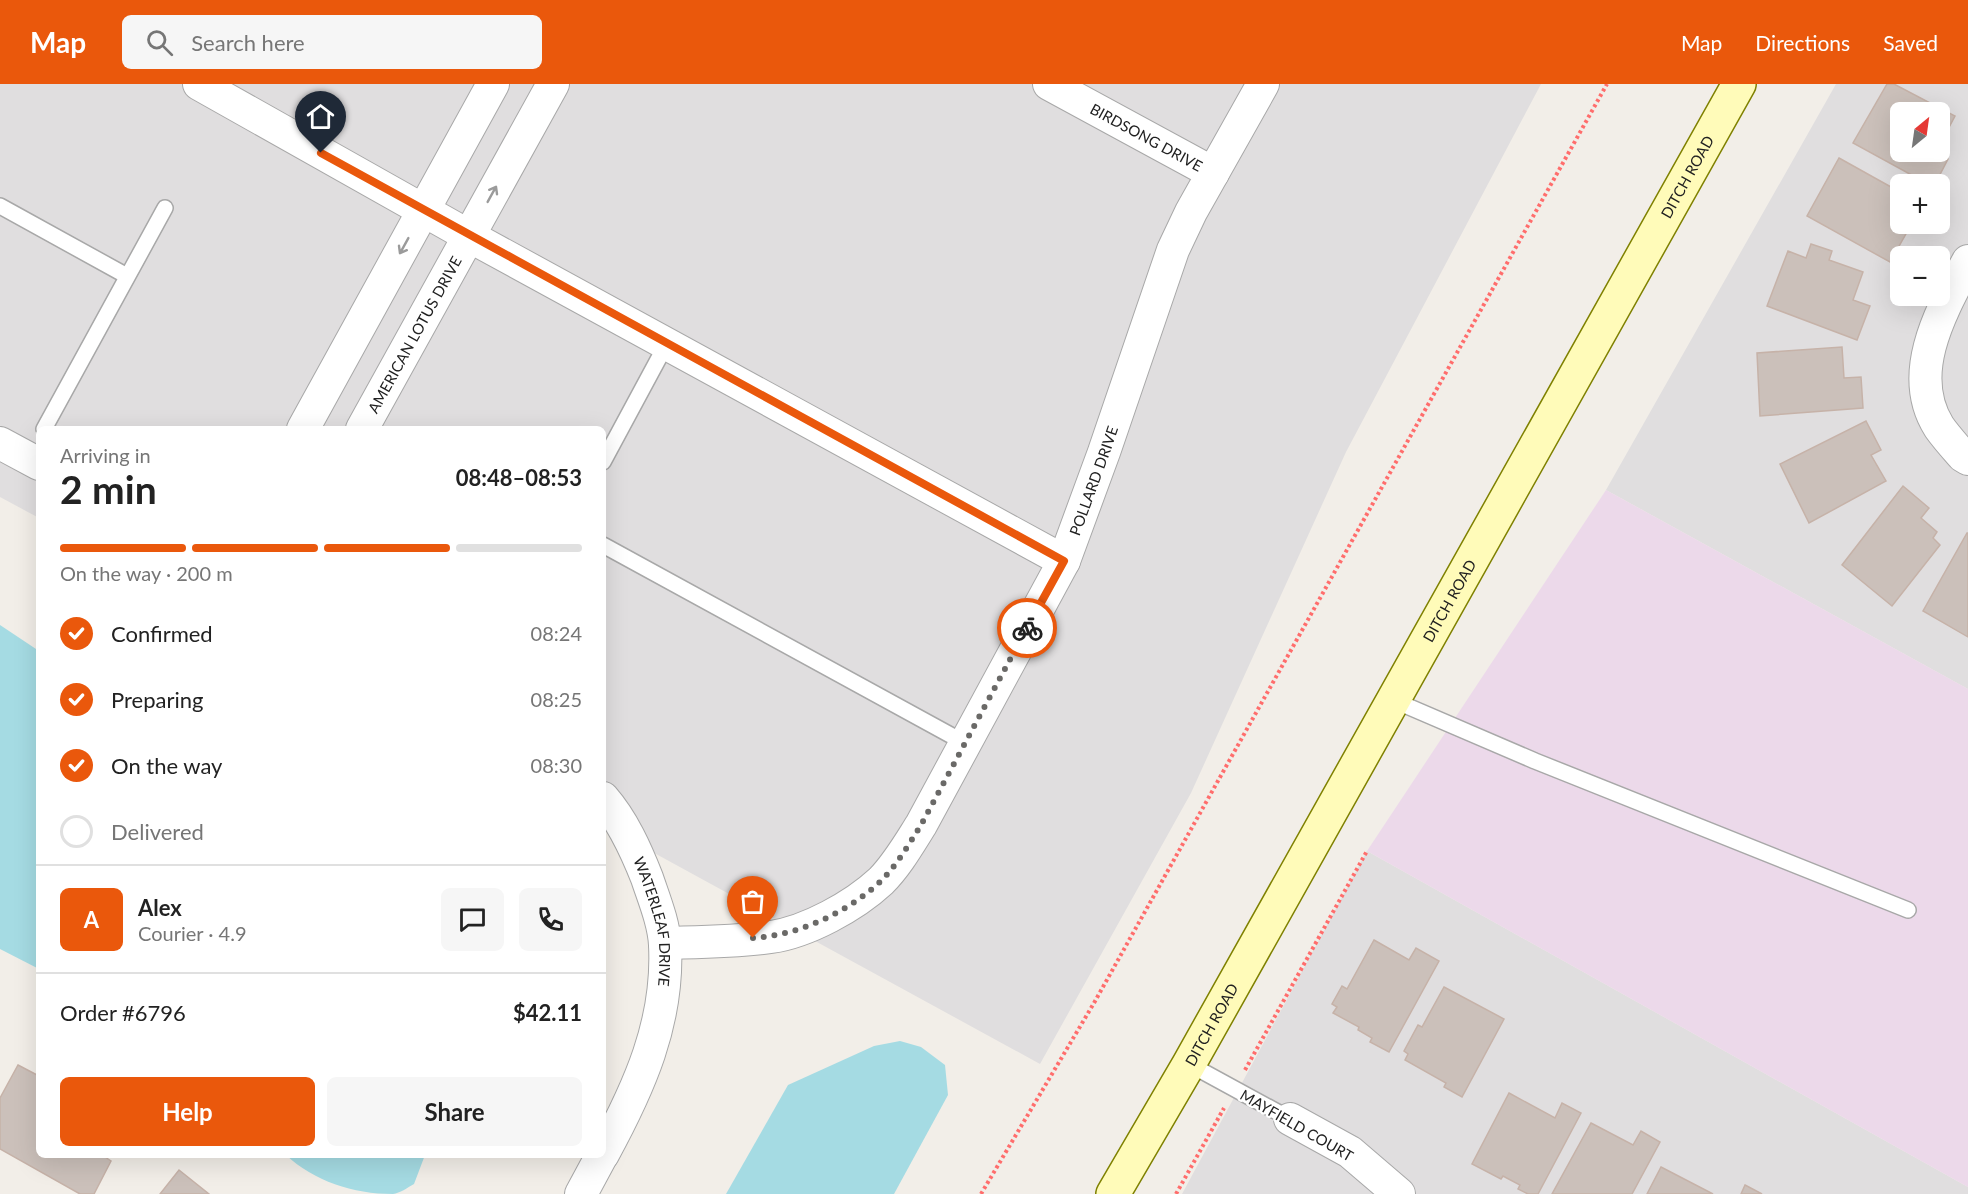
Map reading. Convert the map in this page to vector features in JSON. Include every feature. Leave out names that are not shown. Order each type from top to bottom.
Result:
[{"type":"street","points":[[199,84],[469,236],[1064,561]]},
{"type":"street","points":[[305,426],[493,84]]},
{"type":"street","name":"AMERICAN LOTUS DRIVE","points":[[364,426],[554,84]]},
{"type":"street","name":"BIRDSONG DRIVE","points":[[1049,84],[1213,174]]},
{"type":"street","name":"POLLARD DRIVE","points":[[665,942],[771,937],[794,932],[864,895],[882,880],[902,855],[921,825],[1064,561],[1173,250],[1263,84]]},
{"type":"street","name":"DITCH ROAD","points":[[1113,1194],[1189,1064],[1739,84]]},
{"type":"street","points":[[1968,261],[1939,314],[1930,341],[1926,373],[1927,399],[1939,427],[1968,459]]},
{"type":"street","points":[[0,443],[33,457]]},
{"type":"street","name":"WATERLEAF DRIVE","points":[[606,801],[617,814],[641,862],[665,942],[664,982],[659,1017],[650,1052],[633,1095],[606,1148]]},
{"type":"street","name":"DITCH ROAD","points":[[1097,1194],[1159,1116]]},
{"type":"street","name":"MAYFIELD COURT","points":[[1290,1119],[1350,1152],[1399,1194]]},
{"type":"street","name":"WATERLEAF DRIVE","points":[[581,1194],[601,1158]]},
{"type":"lane","points":[[0,206],[127,276]]},
{"type":"lane","points":[[46,426],[165,208]]},
{"type":"lane","points":[[606,456],[667,343]]},
{"type":"lane","points":[[606,547],[965,743]]},
{"type":"lane","points":[[1393,700],[1535,761],[1908,910]]},
{"type":"lane","name":"MAYFIELD COURT","points":[[1189,1064],[1290,1119]]},
{"type":"path","points":[[981,1194],[1094,1003],[1608,84]]},
{"type":"path","points":[[1176,1194],[1367,851]]},
{"type":"shaded area","points":[[0,84],[1541,84],[1346,452],[1191,793],[1040,1064],[606,827],[606,426],[36,426],[36,516],[0,497]]},
{"type":"shaded area","points":[[1836,84],[1968,84],[1968,689],[1606,490]]},
{"type":"shaded area","points":[[1606,490],[1968,689],[1968,1187],[1367,851]]},
{"type":"shaded area","points":[[1367,851],[1968,1187],[1968,1194],[1182,1194]]},
{"type":"water","points":[[0,625],[36,649],[36,967],[0,949]]},
{"type":"water","points":[[900,1041],[921,1047],[945,1065],[948,1095],[894,1194],[726,1194],[788,1085],[874,1046]]},
{"type":"water","points":[[290,1158],[424,1158],[414,1184],[393,1194],[349,1189],[322,1179]]},
{"type":"building","points":[[1887,84],[1894,84],[1928,102],[1890,102],[1890,162],[1946,162],[1940,174],[1910,174],[1853,143]]},
{"type":"building","points":[[1950,113],[1955,116],[1950,125]]},
{"type":"building","points":[[1839,158],[1890,186],[1890,234],[1906,234],[1899,246],[1890,246],[1890,262],[1807,216]]},
{"type":"building","points":[[1811,244],[1832,251],[1829,260],[1863,272],[1853,300],[1870,306],[1857,340],[1767,306],[1788,251],[1806,258]]},
{"type":"building","points":[[1842,347],[1844,378],[1861,377],[1863,408],[1760,416],[1757,353]]},
{"type":"building","points":[[1866,421],[1881,450],[1871,455],[1886,481],[1809,523],[1780,464]]},
{"type":"building","points":[[1903,486],[1929,508],[1921,518],[1937,532],[1933,538],[1940,545],[1892,606],[1842,565]]},
{"type":"building","points":[[1968,533],[1968,637],[1923,611]]},
{"type":"building","points":[[1374,940],[1409,960],[1416,948],[1439,961],[1389,1052],[1370,1042],[1372,1038],[1358,1030],[1359,1027],[1333,1013],[1337,1007],[1332,1004],[1342,986],[1347,989]]},
{"type":"building","points":[[1444,987],[1504,1019],[1462,1097],[1444,1087],[1446,1083],[1405,1060],[1408,1054],[1404,1051],[1418,1025],[1422,1027]]},
{"type":"building","points":[[18,1065],[36,1074],[36,1158],[106,1158],[111,1161],[94,1194],[80,1194],[0,1149],[0,1098]]},
{"type":"building","points":[[1509,1093],[1555,1118],[1562,1103],[1581,1113],[1538,1194],[1528,1194],[1518,1189],[1520,1185],[1503,1176],[1501,1179],[1472,1164]]},
{"type":"building","points":[[1591,1123],[1633,1145],[1641,1131],[1660,1142],[1632,1194],[1552,1194]]},
{"type":"building","points":[[1661,1167],[1713,1194],[1647,1194]]},
{"type":"building","points":[[179,1170],[209,1194],[160,1194]]},
{"type":"building","points":[[1745,1185],[1762,1194],[1741,1194]]},
{"type":"way so far","points":[[753,938],[794,932],[841,909],[864,895],[882,880],[902,855],[921,825],[1027,628]]},
{"type":"route","points":[[321,153],[1064,561],[1027,628]]}]
